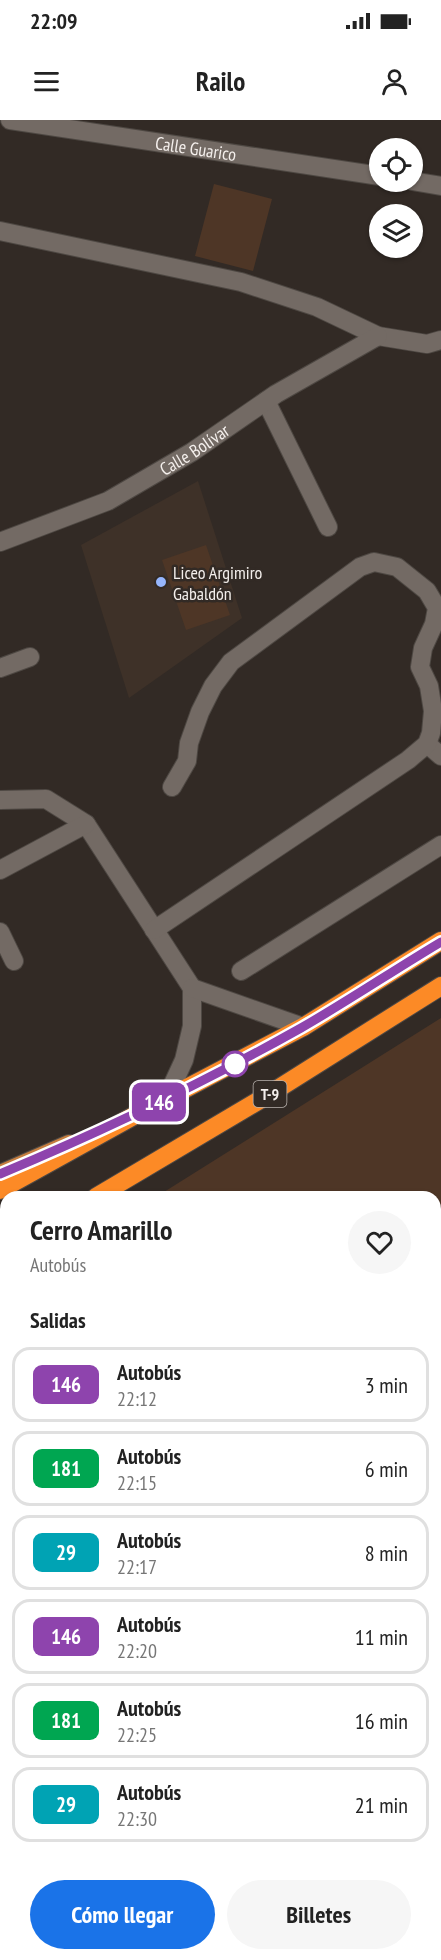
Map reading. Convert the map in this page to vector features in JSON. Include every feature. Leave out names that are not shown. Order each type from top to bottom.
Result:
[{"type":"highway","name":"T-9","points":[[139,1113],[303,1027],[441,942]]},
{"type":"highway","name":"T-9","points":[[106,1191],[268,1095],[441,986]]},
{"type":"highway","points":[[0,1190],[139,1113]]},
{"type":"main road","name":"T-9","points":[[0,1174],[139,1113]]},
{"type":"street","name":"Calle Guarico","points":[[10,120],[369,174]]},
{"type":"street","points":[[423,183],[441,186]]},
{"type":"street","points":[[0,231],[241,282],[317,308],[378,336],[427,344],[441,340]]},
{"type":"street","name":"Calle Bolívar","points":[[0,542],[108,501],[192,452],[266,401],[378,336]]},
{"type":"street","points":[[266,401],[328,527]]},
{"type":"street","points":[[154,930],[408,760],[427,744],[434,711],[429,686],[420,667],[423,648],[434,624],[437,608],[427,591],[397,567],[374,562],[360,567],[231,662],[200,712],[189,742],[187,761],[172,787]]},
{"type":"street","points":[[0,668],[30,657]]},
{"type":"street","points":[[427,744],[441,756]]},
{"type":"street","points":[[0,800],[46,799],[86,824],[192,988],[192,1026],[184,1060],[166,1099]]},
{"type":"street","points":[[0,870],[86,824]]},
{"type":"street","points":[[241,971],[441,845]]},
{"type":"street","points":[[0,932],[14,961]]},
{"type":"street","points":[[192,988],[303,1027]]},
{"type":"shaded area","points":[[214,184],[272,199],[253,271],[195,256]]},
{"type":"shaded area","name":"Liceo Argimiro Gabaldón","points":[[198,481],[242,618],[129,698],[81,545]]},
{"type":"shaded area","points":[[206,545],[230,615],[186,630],[162,560]]},
{"type":"shaded area","points":[[441,1018],[441,1191],[166,1191]]},
{"type":"bus line","name":"146","points":[[0,1174],[139,1113],[217,1074],[303,1027],[441,942]]},
{"type":"place","name":"Liceo Argimiro Gabaldón","points":[[161,582]]}]
